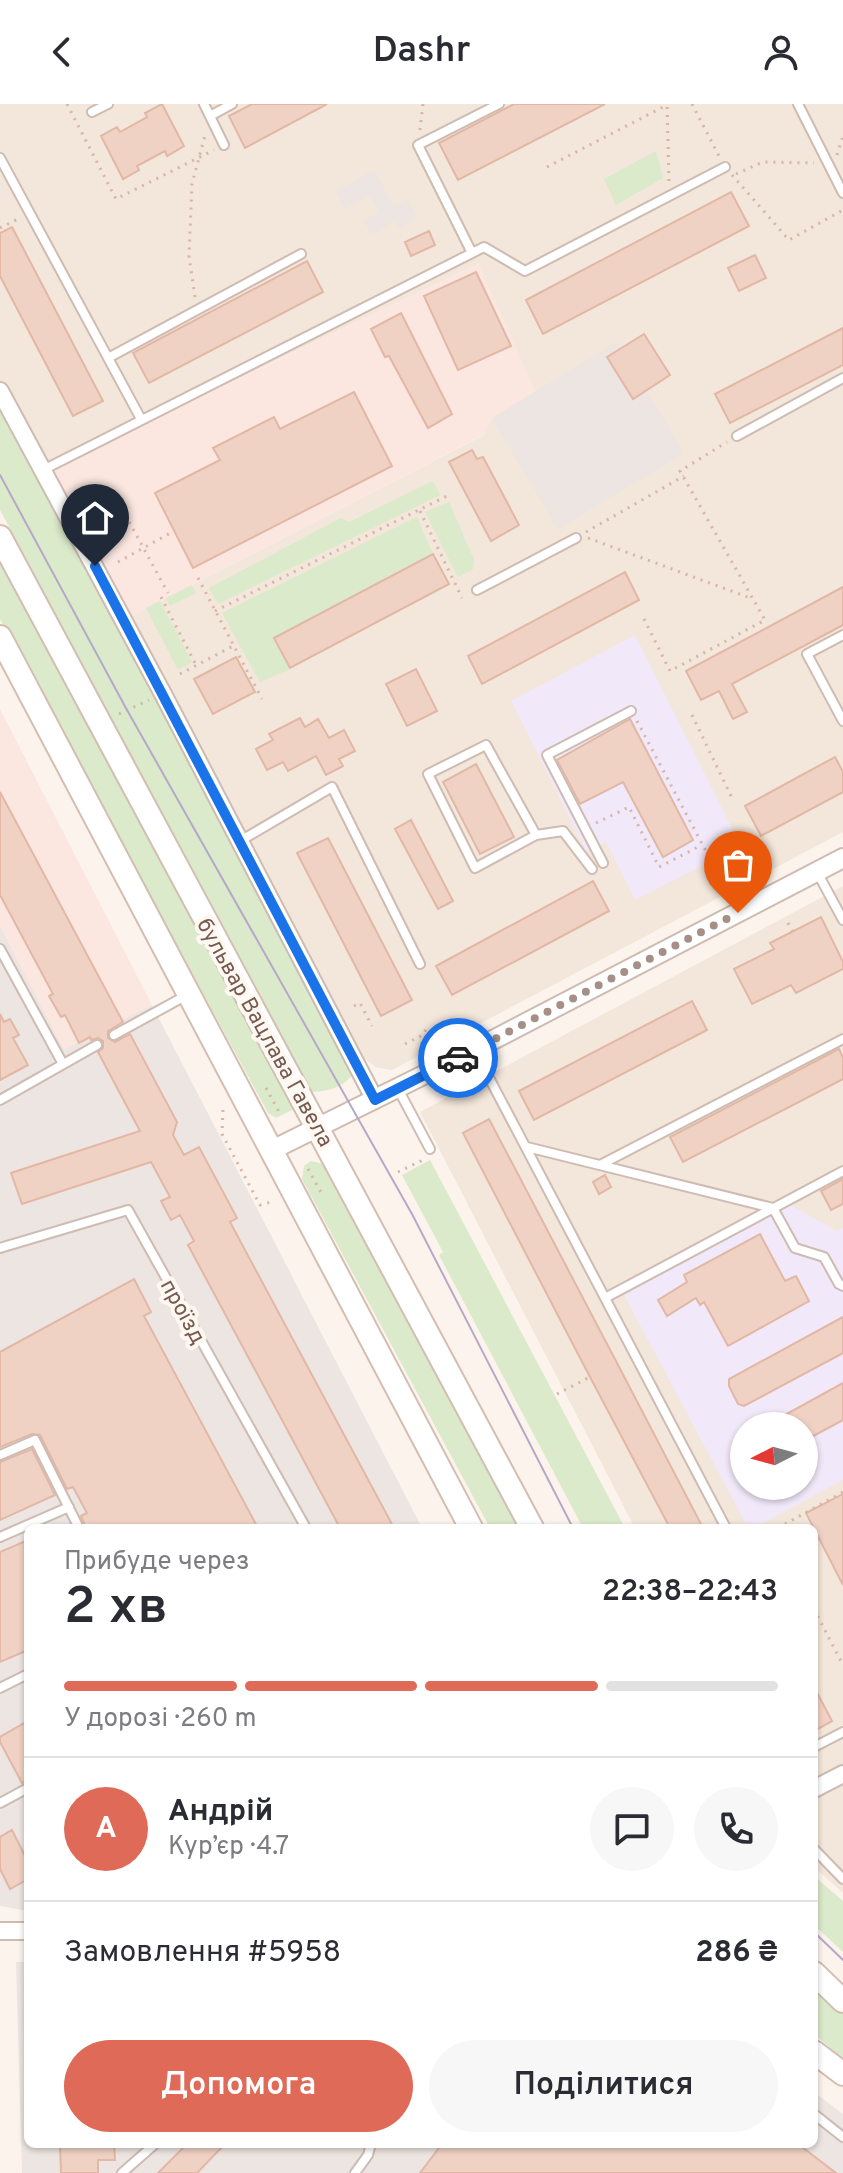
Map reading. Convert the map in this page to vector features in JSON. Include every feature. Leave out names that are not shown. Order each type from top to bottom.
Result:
[{"type":"main road","name":"бульвар Вацлава Гавела","points":[[0,537],[530,1524]]},
{"type":"main road","points":[[0,637],[469,1524]]},
{"type":"main road","points":[[818,1977],[843,2001]]},
{"type":"main road","points":[[818,2055],[843,2074]]},
{"type":"street","points":[[0,391],[375,1100]]},
{"type":"street","points":[[272,1150],[475,1050],[843,858]]},
{"type":"street","points":[[818,1787],[843,1774]]},
{"type":"street","points":[[0,1931],[24,1931]]},
{"type":"lane","points":[[92,112],[108,104]]},
{"type":"lane","points":[[204,104],[224,145]]},
{"type":"lane","points":[[210,116],[232,104]]},
{"type":"lane","points":[[472,253],[418,145],[499,104]]},
{"type":"lane","points":[[798,104],[832,160],[843,193]]},
{"type":"lane","points":[[0,158],[141,419]]},
{"type":"lane","points":[[43,470],[484,247],[525,271],[725,167]]},
{"type":"lane","points":[[108,358],[301,254]]},
{"type":"lane","points":[[737,436],[843,378]]},
{"type":"lane","points":[[477,590],[576,538]]},
{"type":"lane","points":[[843,635],[807,654],[843,721]]},
{"type":"lane","points":[[603,863],[547,755],[631,711]]},
{"type":"lane","points":[[536,835],[486,745],[428,774],[475,868],[536,835],[563,831],[592,869]]},
{"type":"lane","points":[[240,841],[332,787],[420,964]]},
{"type":"lane","points":[[817,872],[843,920]]},
{"type":"lane","points":[[0,949],[63,1064]]},
{"type":"lane","points":[[114,1035],[190,993]]},
{"type":"lane","points":[[600,1165],[843,1039]]},
{"type":"lane","points":[[0,1100],[97,1045]]},
{"type":"lane","points":[[475,1050],[724,1524]]},
{"type":"lane","points":[[397,1088],[430,1152]]},
{"type":"lane","points":[[527,1147],[773,1208],[795,1248],[824,1257],[843,1286]]},
{"type":"lane","points":[[605,1298],[843,1171]]},
{"type":"lane","name":"проїзд","points":[[0,1248],[128,1210],[304,1524]]},
{"type":"lane","points":[[0,1455],[35,1440],[77,1524]]},
{"type":"lane","points":[[30,1524],[69,1507]]},
{"type":"lane","points":[[0,1537],[24,1527]]},
{"type":"lane","points":[[0,1688],[24,1676]]},
{"type":"lane","points":[[818,1745],[843,1732]]},
{"type":"lane","points":[[0,1803],[24,1790]]},
{"type":"lane","points":[[818,1853],[843,1879]]},
{"type":"lane","points":[[818,2117],[843,2137]]},
{"type":"lane","points":[[122,2173],[150,2148]]},
{"type":"lane","points":[[355,2173],[370,2148]]},
{"type":"path","points":[[67,104],[116,199],[224,145]]},
{"type":"path","points":[[418,145],[423,104]]},
{"type":"path","points":[[547,167],[668,104],[669,197]]},
{"type":"path","points":[[692,104],[725,167],[789,240],[843,210]]},
{"type":"path","points":[[197,309],[189,256],[192,184],[210,116]]},
{"type":"path","points":[[732,175],[763,162],[832,160],[843,136]]},
{"type":"path","points":[[0,228],[30,212]]},
{"type":"path","points":[[644,619],[670,671],[765,620],[680,471],[737,436]]},
{"type":"path","points":[[684,476],[581,535],[753,599]]},
{"type":"path","points":[[215,611],[451,494]]},
{"type":"path","points":[[95,519],[120,505],[168,593]]},
{"type":"path","points":[[420,510],[462,598]]},
{"type":"path","points":[[118,562],[174,531]]},
{"type":"path","points":[[198,578],[262,699]]},
{"type":"path","points":[[161,597],[196,665]]},
{"type":"path","points":[[180,674],[234,646]]},
{"type":"path","points":[[631,711],[718,874]]},
{"type":"path","points":[[692,715],[733,800]]},
{"type":"path","points":[[587,828],[629,807],[659,867],[702,845]]},
{"type":"path","points":[[788,923],[793,932]]},
{"type":"path","points":[[354,1006],[360,1003],[372,1026]]},
{"type":"path","points":[[405,1044],[423,1035],[426,1029]]},
{"type":"path","points":[[266,1088],[279,1112]]},
{"type":"path","points":[[223,1110],[222,1134],[260,1205],[277,1201]]},
{"type":"path","points":[[398,1172],[430,1152]]},
{"type":"path","points":[[308,1169],[322,1194]]},
{"type":"path","points":[[557,1394],[590,1377]]},
{"type":"path","points":[[785,1524],[843,1492]]},
{"type":"path","points":[[818,1620],[843,1665]]},
{"type":"shaded area","points":[[0,104],[843,104],[843,832],[392,1070],[375,1067],[363,1057],[243,842],[126,619],[484,435],[492,418],[535,391],[478,264],[48,470],[0,384]]},
{"type":"shaded area","points":[[374,170],[394,206],[408,199],[418,218],[399,228],[395,221],[372,234],[364,221],[380,212],[370,195],[345,209],[336,192]]},
{"type":"shaded area","points":[[478,264],[536,391],[492,418],[485,434],[126,619],[48,471]]},
{"type":"shaded area","points":[[617,342],[684,453],[558,529],[492,418]]},
{"type":"shaded area","points":[[635,635],[741,846],[635,900],[606,842],[586,851],[511,701]]},
{"type":"shaded area","points":[[0,709],[152,1005],[64,1051],[0,926]]},
{"type":"shaded area","points":[[843,886],[843,1771],[818,1784],[818,1524],[633,1524],[420,1112]]},
{"type":"shaded area","points":[[0,926],[64,1050],[152,1005],[420,1524],[24,1524],[24,1910],[0,1906]]},
{"type":"shaded area","points":[[789,1204],[837,1231],[843,1228],[843,1480],[818,1493],[818,1412],[730,1412],[730,1494],[624,1295]]},
{"type":"shaded area","points":[[733,1500],[806,1500],[761,1524],[746,1524]]},
{"type":"shaded area","points":[[843,1777],[843,1893],[818,1871],[818,1790]]},
{"type":"shaded area","points":[[16,1962],[24,1962],[24,2148],[818,2148],[818,2095],[843,2114],[843,2173],[22,2173]]},
{"type":"green space","points":[[656,151],[663,178],[616,205],[604,179]]},
{"type":"green space","points":[[0,404],[355,1071],[347,1081],[336,1087],[312,1092],[0,510]]},
{"type":"green space","points":[[433,481],[440,495],[218,604],[209,588],[341,518],[349,522]]},
{"type":"green space","points":[[449,502],[474,560],[473,569],[458,577],[425,512]]},
{"type":"green space","points":[[417,517],[433,554],[274,638],[290,669],[260,682],[222,613]]},
{"type":"green space","points":[[0,553],[292,1101],[292,1110],[276,1118],[268,1113],[0,619]]},
{"type":"green space","points":[[192,585],[196,593],[170,606],[166,598]]},
{"type":"green space","points":[[160,601],[192,662],[178,670],[146,608]]},
{"type":"green space","points":[[430,1160],[623,1524],[581,1524],[439,1255],[443,1252],[402,1175]]},
{"type":"green space","points":[[311,1161],[324,1164],[523,1524],[488,1524],[302,1179],[304,1166]]},
{"type":"green space","points":[[818,1879],[843,1901],[843,1952],[818,1929]]},
{"type":"green space","points":[[818,1988],[843,2011],[843,2059],[818,2037]]},
{"type":"building","points":[[162,104],[184,146],[167,156],[165,151],[137,166],[139,170],[123,179],[101,136],[117,127],[120,132],[147,117],[145,113]]},
{"type":"building","points":[[252,104],[327,104],[245,148],[229,116]]},
{"type":"building","points":[[514,104],[605,104],[458,180],[439,143]]},
{"type":"building","points":[[731,192],[749,226],[543,334],[526,300]]},
{"type":"building","points":[[12,227],[103,401],[73,416],[0,276],[0,233]]},
{"type":"building","points":[[429,231],[435,245],[411,256],[405,242]]},
{"type":"building","points":[[755,255],[766,278],[739,291],[728,268]]},
{"type":"building","points":[[307,261],[323,292],[149,383],[133,353]]},
{"type":"building","points":[[476,272],[511,346],[458,370],[424,296]]},
{"type":"building","points":[[401,313],[452,414],[428,428],[371,329]]},
{"type":"building","points":[[843,328],[843,365],[730,423],[715,394]]},
{"type":"building","points":[[644,334],[670,375],[633,399],[607,357]]},
{"type":"building","points":[[354,392],[392,466],[193,568],[155,493],[220,460],[213,448],[274,417],[280,429]]},
{"type":"building","points":[[472,450],[477,459],[483,457],[519,525],[491,541],[449,462]]},
{"type":"building","points":[[433,554],[449,584],[290,668],[274,638]]},
{"type":"building","points":[[625,572],[639,600],[482,684],[468,656]]},
{"type":"building","points":[[843,587],[843,625],[732,684],[747,712],[733,719],[719,691],[701,700],[686,671]]},
{"type":"building","points":[[236,657],[255,692],[213,714],[194,679]]},
{"type":"building","points":[[416,669],[437,711],[407,726],[386,684]]},
{"type":"building","points":[[300,718],[305,727],[318,719],[329,738],[344,730],[355,751],[339,759],[343,766],[326,775],[316,756],[288,771],[283,762],[267,770],[256,749],[273,740],[269,734]]},
{"type":"building","points":[[630,719],[693,840],[663,857],[623,782],[580,804],[557,760]]},
{"type":"building","points":[[835,757],[843,772],[843,792],[761,836],[745,806]]},
{"type":"building","points":[[476,764],[514,837],[480,854],[443,782]]},
{"type":"building","points":[[0,792],[123,1022],[108,1031],[108,1038],[115,1042],[130,1034],[177,1122],[173,1135],[184,1155],[199,1147],[237,1218],[230,1222],[392,1524],[338,1524],[188,1245],[194,1241],[180,1215],[171,1220],[161,1201],[170,1197],[151,1162],[22,1204],[11,1173],[140,1131],[98,1052],[103,1048],[103,1041],[98,1038],[91,1040],[90,1037],[79,1043],[65,1015],[61,1017],[49,996],[53,994],[0,895]]},
{"type":"building","points":[[411,820],[453,901],[438,909],[395,829]]},
{"type":"building","points":[[328,838],[412,1000],[381,1016],[297,853]]},
{"type":"building","points":[[593,881],[609,911],[452,995],[436,966]]},
{"type":"building","points":[[821,917],[843,962],[843,969],[796,993],[791,985],[752,1004],[734,969],[774,949],[770,943]]},
{"type":"building","points":[[692,1001],[707,1030],[534,1120],[519,1091]]},
{"type":"building","points":[[0,1014],[4,1022],[10,1019],[19,1035],[13,1038],[28,1065],[0,1080]]},
{"type":"building","points":[[839,1049],[843,1058],[843,1079],[683,1162],[670,1137]]},
{"type":"building","points":[[489,1119],[701,1524],[668,1524],[463,1133]]},
{"type":"building","points":[[605,1175],[611,1187],[599,1194],[593,1182]]},
{"type":"building","points":[[843,1179],[843,1204],[831,1210],[821,1191]]},
{"type":"building","points":[[760,1234],[785,1281],[796,1276],[809,1301],[728,1346],[704,1302],[700,1305],[696,1298],[667,1316],[658,1300],[687,1282],[684,1275]]},
{"type":"building","points":[[134,1279],[151,1312],[144,1316],[256,1524],[84,1524],[81,1516],[87,1513],[73,1487],[67,1489],[40,1435],[32,1434],[0,1447],[0,1352]]},
{"type":"building","points":[[843,1317],[843,1353],[744,1406],[738,1404],[729,1379]]},
{"type":"building","points":[[843,1383],[843,1420],[818,1433],[818,1412],[790,1412]]},
{"type":"building","points":[[32,1449],[55,1495],[0,1520],[0,1462]]},
{"type":"building","points":[[843,1494],[843,1585],[818,1536],[818,1524],[812,1524],[806,1513]]},
{"type":"building","points":[[24,1542],[24,1652],[0,1662],[0,1552]]},
{"type":"building","points":[[818,1695],[832,1721],[818,1729]]},
{"type":"building","points":[[24,1723],[24,1782],[0,1742],[0,1737]]},
{"type":"building","points":[[12,1830],[24,1854],[24,1881],[10,1889],[0,1869],[0,1837]]},
{"type":"building","points":[[60,2148],[114,2148],[115,2160],[98,2160],[98,2173],[61,2173]]},
{"type":"building","points":[[183,2148],[221,2148],[197,2173],[158,2173]]},
{"type":"building","points":[[439,2148],[803,2148],[836,2173],[420,2173]]},
{"type":"tram line","points":[[0,475],[127,710],[412,1214],[571,1524]]},
{"type":"tram line","points":[[818,1936],[843,1960]]},
{"type":"way so far","points":[[458,1058],[738,913]]},
{"type":"route","points":[[95,566],[375,1100],[458,1058]]}]
